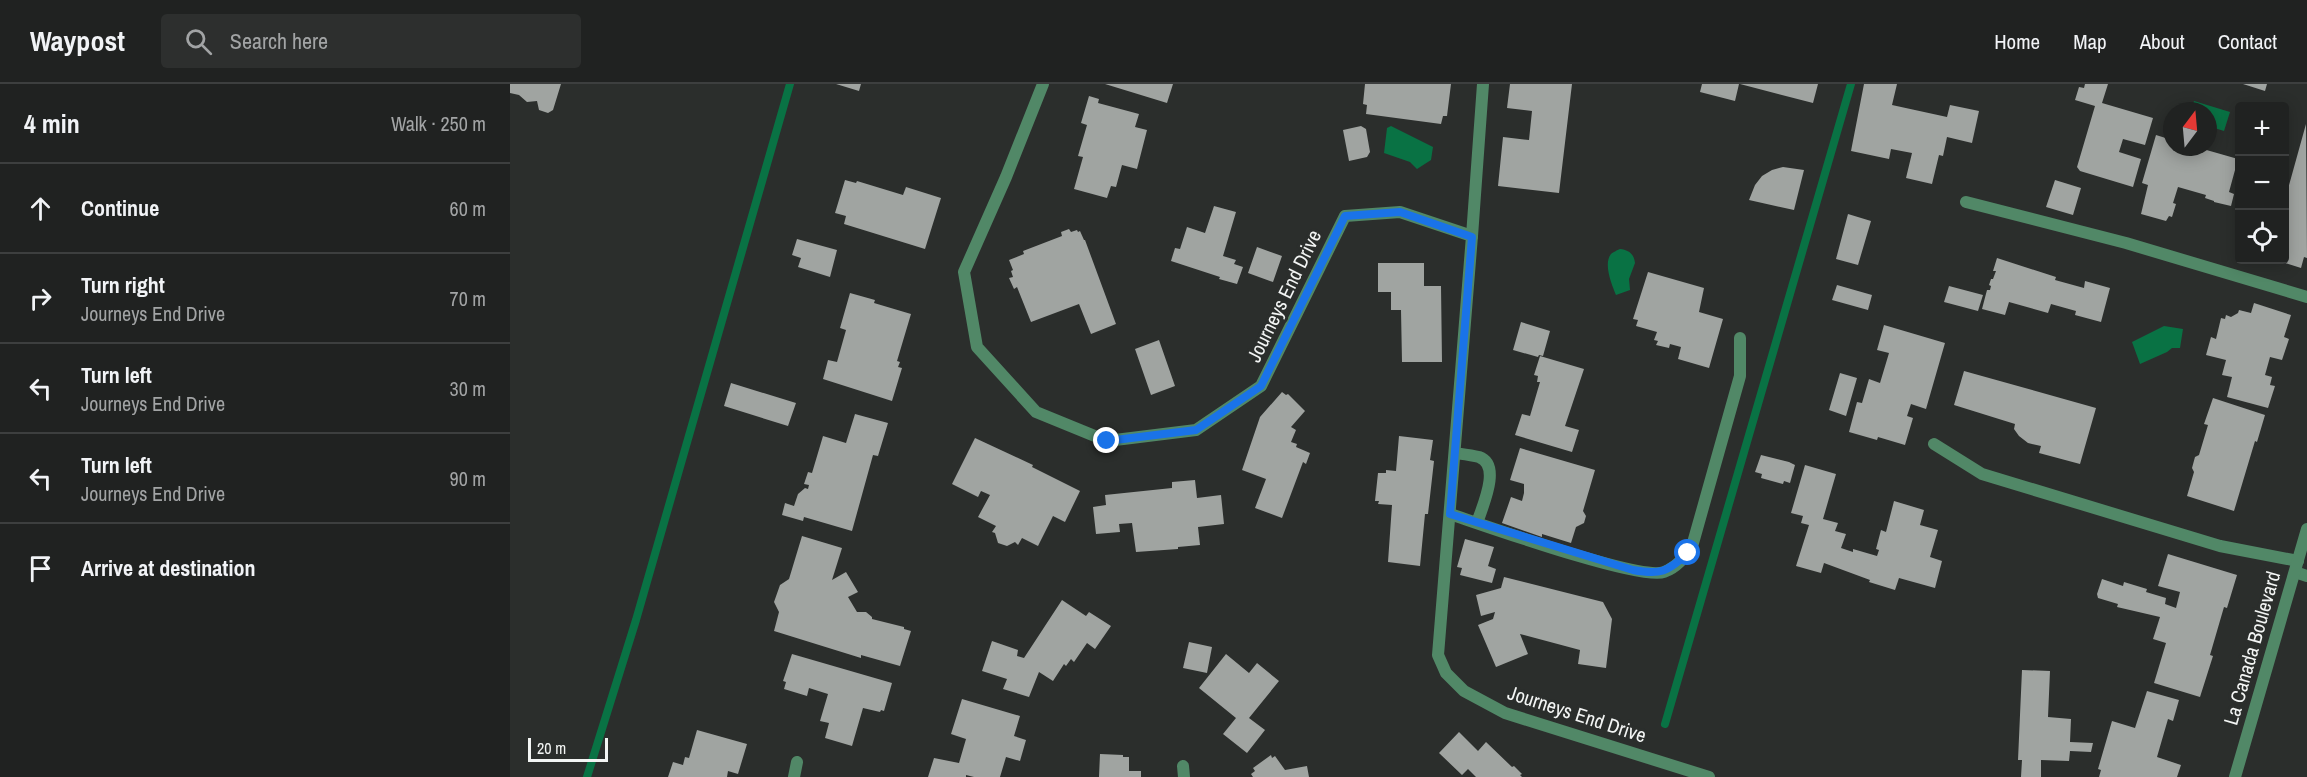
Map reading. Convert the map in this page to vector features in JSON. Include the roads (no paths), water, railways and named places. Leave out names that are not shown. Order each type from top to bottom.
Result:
[{"type":"street","name":"Journeys End Drive","points":[[1042,84],[1006,177],[964,272],[977,346],[1036,412],[1107,441],[1196,430],[1261,386],[1345,216],[1400,212],[1472,237],[1438,655],[1446,673],[1464,691],[1505,713],[1709,777]]},
{"type":"street","points":[[1472,237],[1483,84]]},
{"type":"street","points":[[1966,202],[2126,243],[2307,297]]},
{"type":"street","points":[[1450,514],[1633,570],[1664,572],[1688,553],[1693,543],[1740,376],[1740,338]]},
{"type":"street","points":[[1934,444],[1982,474],[2300,570]]},
{"type":"street","points":[[1455,453],[1480,458],[1487,462],[1491,471],[1477,523]]},
{"type":"street","name":"La Canada Boulevard","points":[[2235,777],[2300,570],[2307,529]]},
{"type":"street","points":[[794,777],[797,762]]},
{"type":"waterway","points":[[587,777],[636,620],[790,84]]},
{"type":"waterway","points":[[1665,724],[1851,84]]}]
